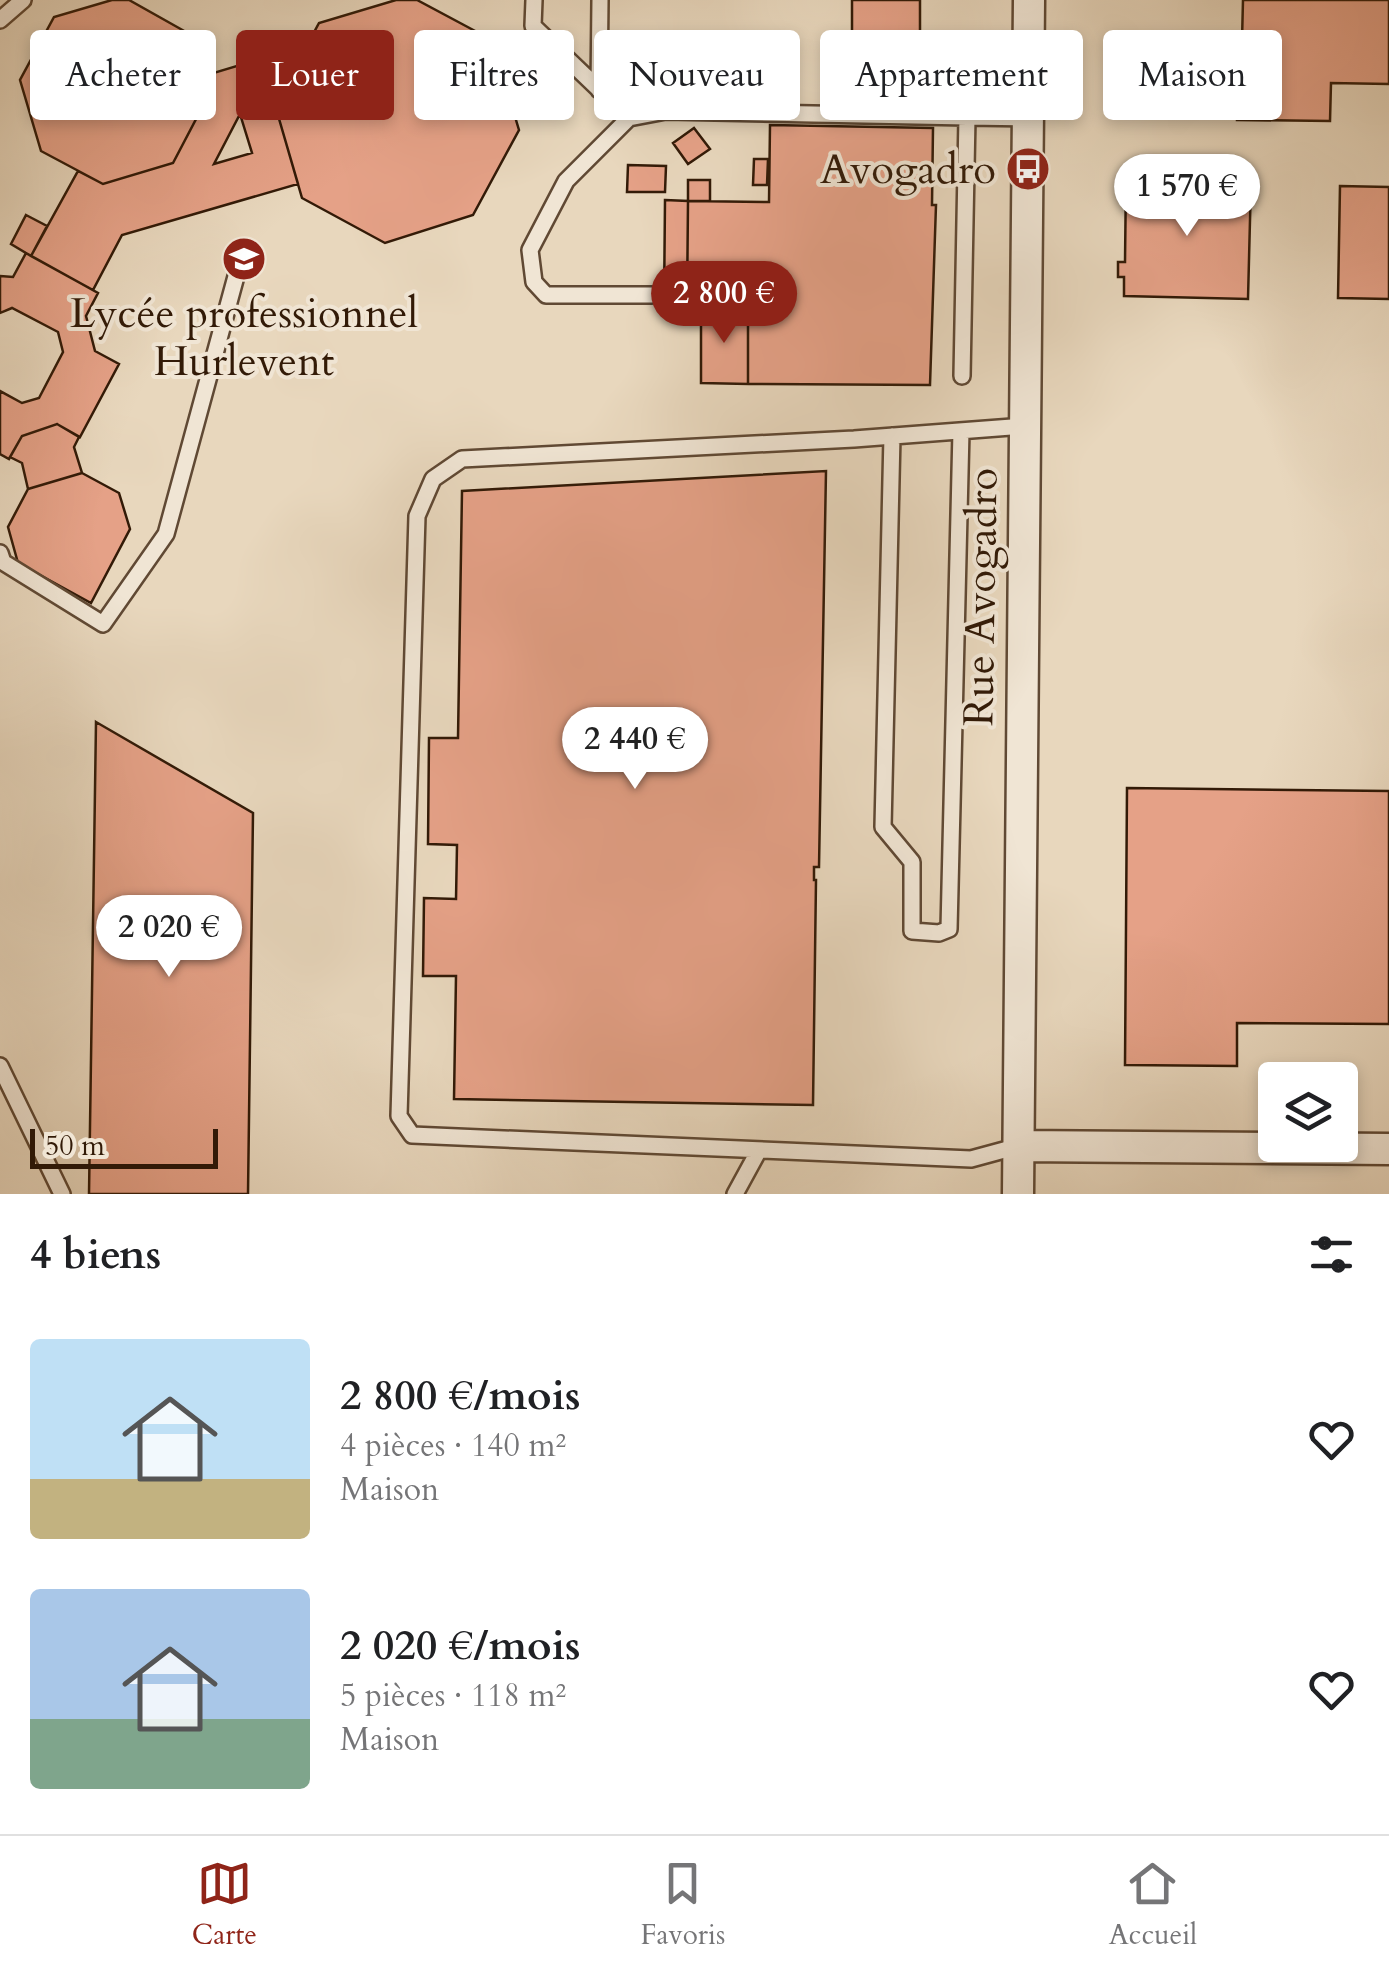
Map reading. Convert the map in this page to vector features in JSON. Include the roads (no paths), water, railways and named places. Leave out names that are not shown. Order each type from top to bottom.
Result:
[{"type":"street","name":"Rue Avogadro","points":[[1029,0],[1029,30]]},
{"type":"street","name":"Rue Avogadro","points":[[1018,1194],[1028,120]]},
{"type":"street","points":[[1019,1146],[1389,1149]]},
{"type":"lane","points":[[0,20],[22,0]]},
{"type":"lane","points":[[534,0],[533,26],[594,85]]},
{"type":"lane","points":[[600,0],[600,30]]},
{"type":"lane","points":[[627,120],[566,181],[530,250],[534,282],[546,295],[652,295]]},
{"type":"lane","points":[[962,376],[967,120]]},
{"type":"lane","points":[[0,553],[4,562],[104,624],[166,534],[241,258]]},
{"type":"lane","points":[[1019,1146],[971,1159],[412,1134],[399,1116],[416,516],[433,479],[462,460],[1026,426]]},
{"type":"lane","points":[[892,436],[884,827],[912,862],[912,931],[940,934],[949,930],[961,431]]},
{"type":"lane","points":[[0,1066],[62,1194]]},
{"type":"lane","points":[[735,1194],[759,1150]]},
{"type":"place","name":"Avogadro","points":[[1028,169]]},
{"type":"place","name":"Lycée professionnel Hurlevent","points":[[244,259]]}]
